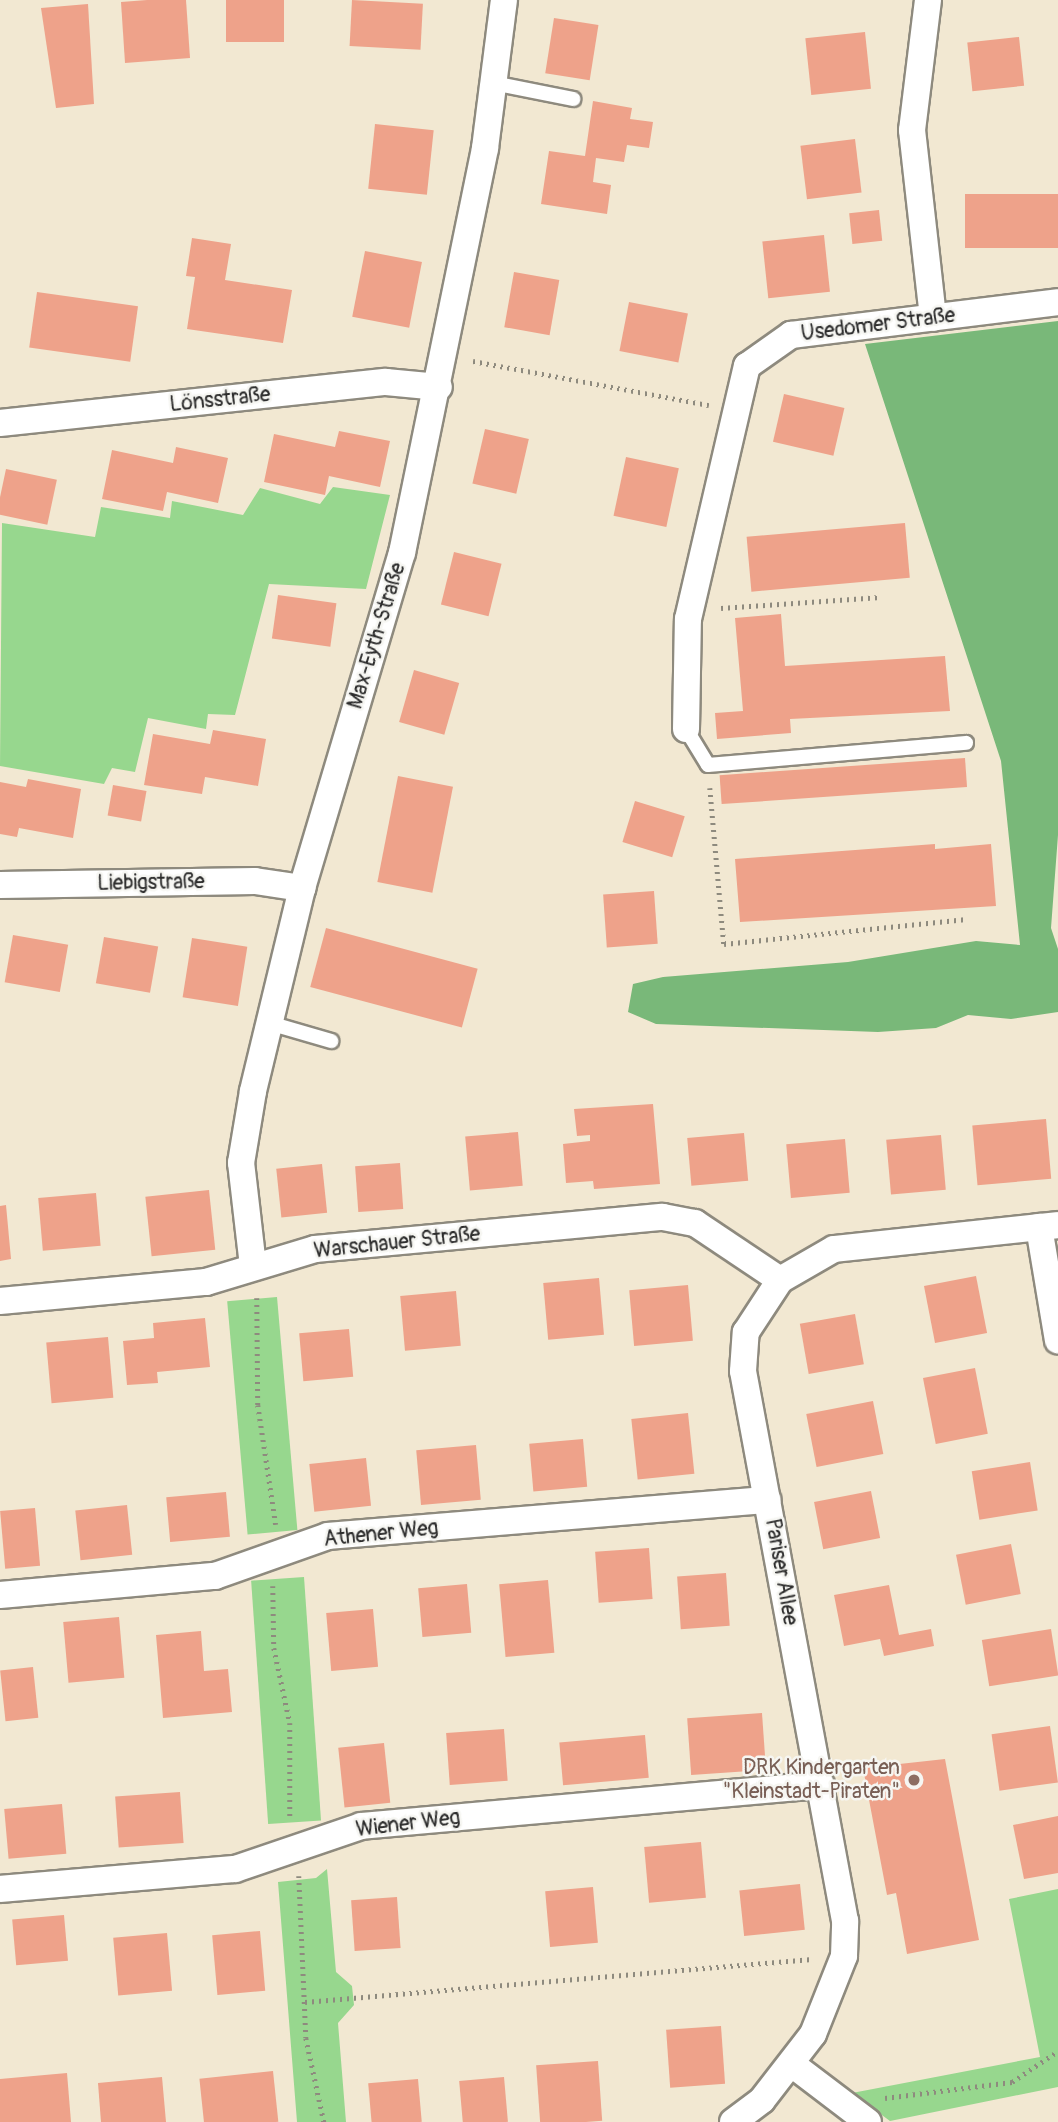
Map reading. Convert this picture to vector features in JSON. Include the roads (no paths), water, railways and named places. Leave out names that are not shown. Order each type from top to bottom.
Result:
[{"type":"street","name":"Max-Eyth-Straße","points":[[253,1266],[241,1163],[269,1023],[302,888],[402,553],[446,355],[493,83],[504,0]]},
{"type":"street","points":[[928,0],[912,130],[933,318]]},
{"type":"street","name":"Usedomer Straße","points":[[686,729],[690,610],[747,366],[791,335],[1058,302]]},
{"type":"street","name":"Lönsstraße","points":[[0,424],[386,382],[439,387]]},
{"type":"street","name":"Liebigstraße","points":[[0,885],[255,881],[302,888]]},
{"type":"street","name":"Warschauer Straße","points":[[0,1301],[205,1282],[315,1249],[663,1217],[704,1227],[780,1280]]},
{"type":"street","points":[[1049,1226],[1058,1340]]},
{"type":"street","name":"Pariser Allee","points":[[733,2122],[793,2065],[844,1956],[844,1911],[743,1371],[746,1332],[780,1280],[804,1261],[872,1240],[1049,1226]]},
{"type":"street","name":"Athener Weg","points":[[0,1595],[215,1576],[328,1536],[768,1500]]},
{"type":"street","name":"Wiener Weg","points":[[0,1889],[236,1869],[361,1826],[821,1786]]},
{"type":"street","points":[[793,2065],[864,2118]]},
{"type":"lane","points":[[493,83],[573,99]]},
{"type":"lane","points":[[686,729],[708,765],[966,743]]},
{"type":"lane","points":[[269,1023],[331,1041]]},
{"type":"place","name":"DRK Kindergarten \"Kleinstadt-Piraten\"","points":[[914,1780]]}]
